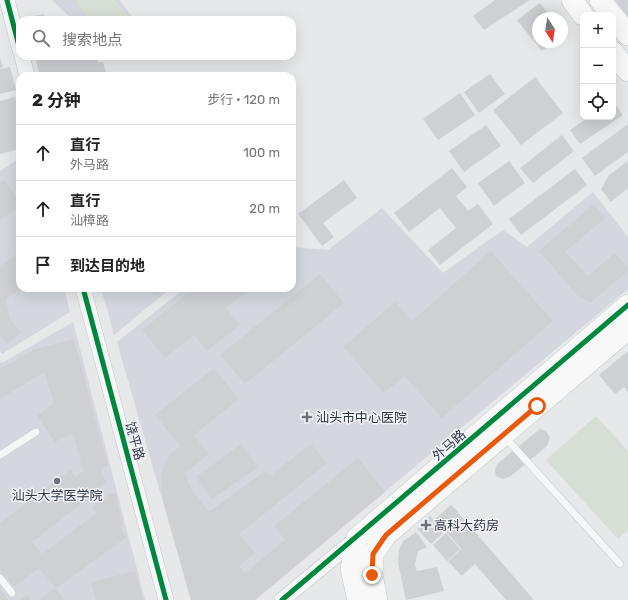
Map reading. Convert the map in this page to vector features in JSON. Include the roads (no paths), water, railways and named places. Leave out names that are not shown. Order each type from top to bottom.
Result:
[{"type":"street","points":[[7,0],[16,35]]},
{"type":"street","points":[[572,0],[582,12]]},
{"type":"street","points":[[600,0],[610,12]]},
{"type":"street","points":[[616,20],[628,35]]},
{"type":"street","points":[[616,56],[628,72]]},
{"type":"street","points":[[23,60],[26,72]]},
{"type":"street","name":"饶平路","points":[[84,292],[166,600]]},
{"type":"street","name":"外马路","points":[[377,600],[372,575],[373,554],[386,535],[628,305]]},
{"type":"street","name":"外马路","points":[[282,600],[357,538],[628,329]]},
{"type":"street","points":[[357,538],[351,569],[358,600]]},
{"type":"lane","points":[[498,429],[620,564]]},
{"type":"lane","points":[[0,455],[36,432]]},
{"type":"lane","points":[[0,578],[12,593]]},
{"type":"place","name":"汕头市中心医院","points":[[307,417]]},
{"type":"place","name":"汕头大学医学院","points":[[57,481]]},
{"type":"place","name":"高科大药房","points":[[426,525]]}]
